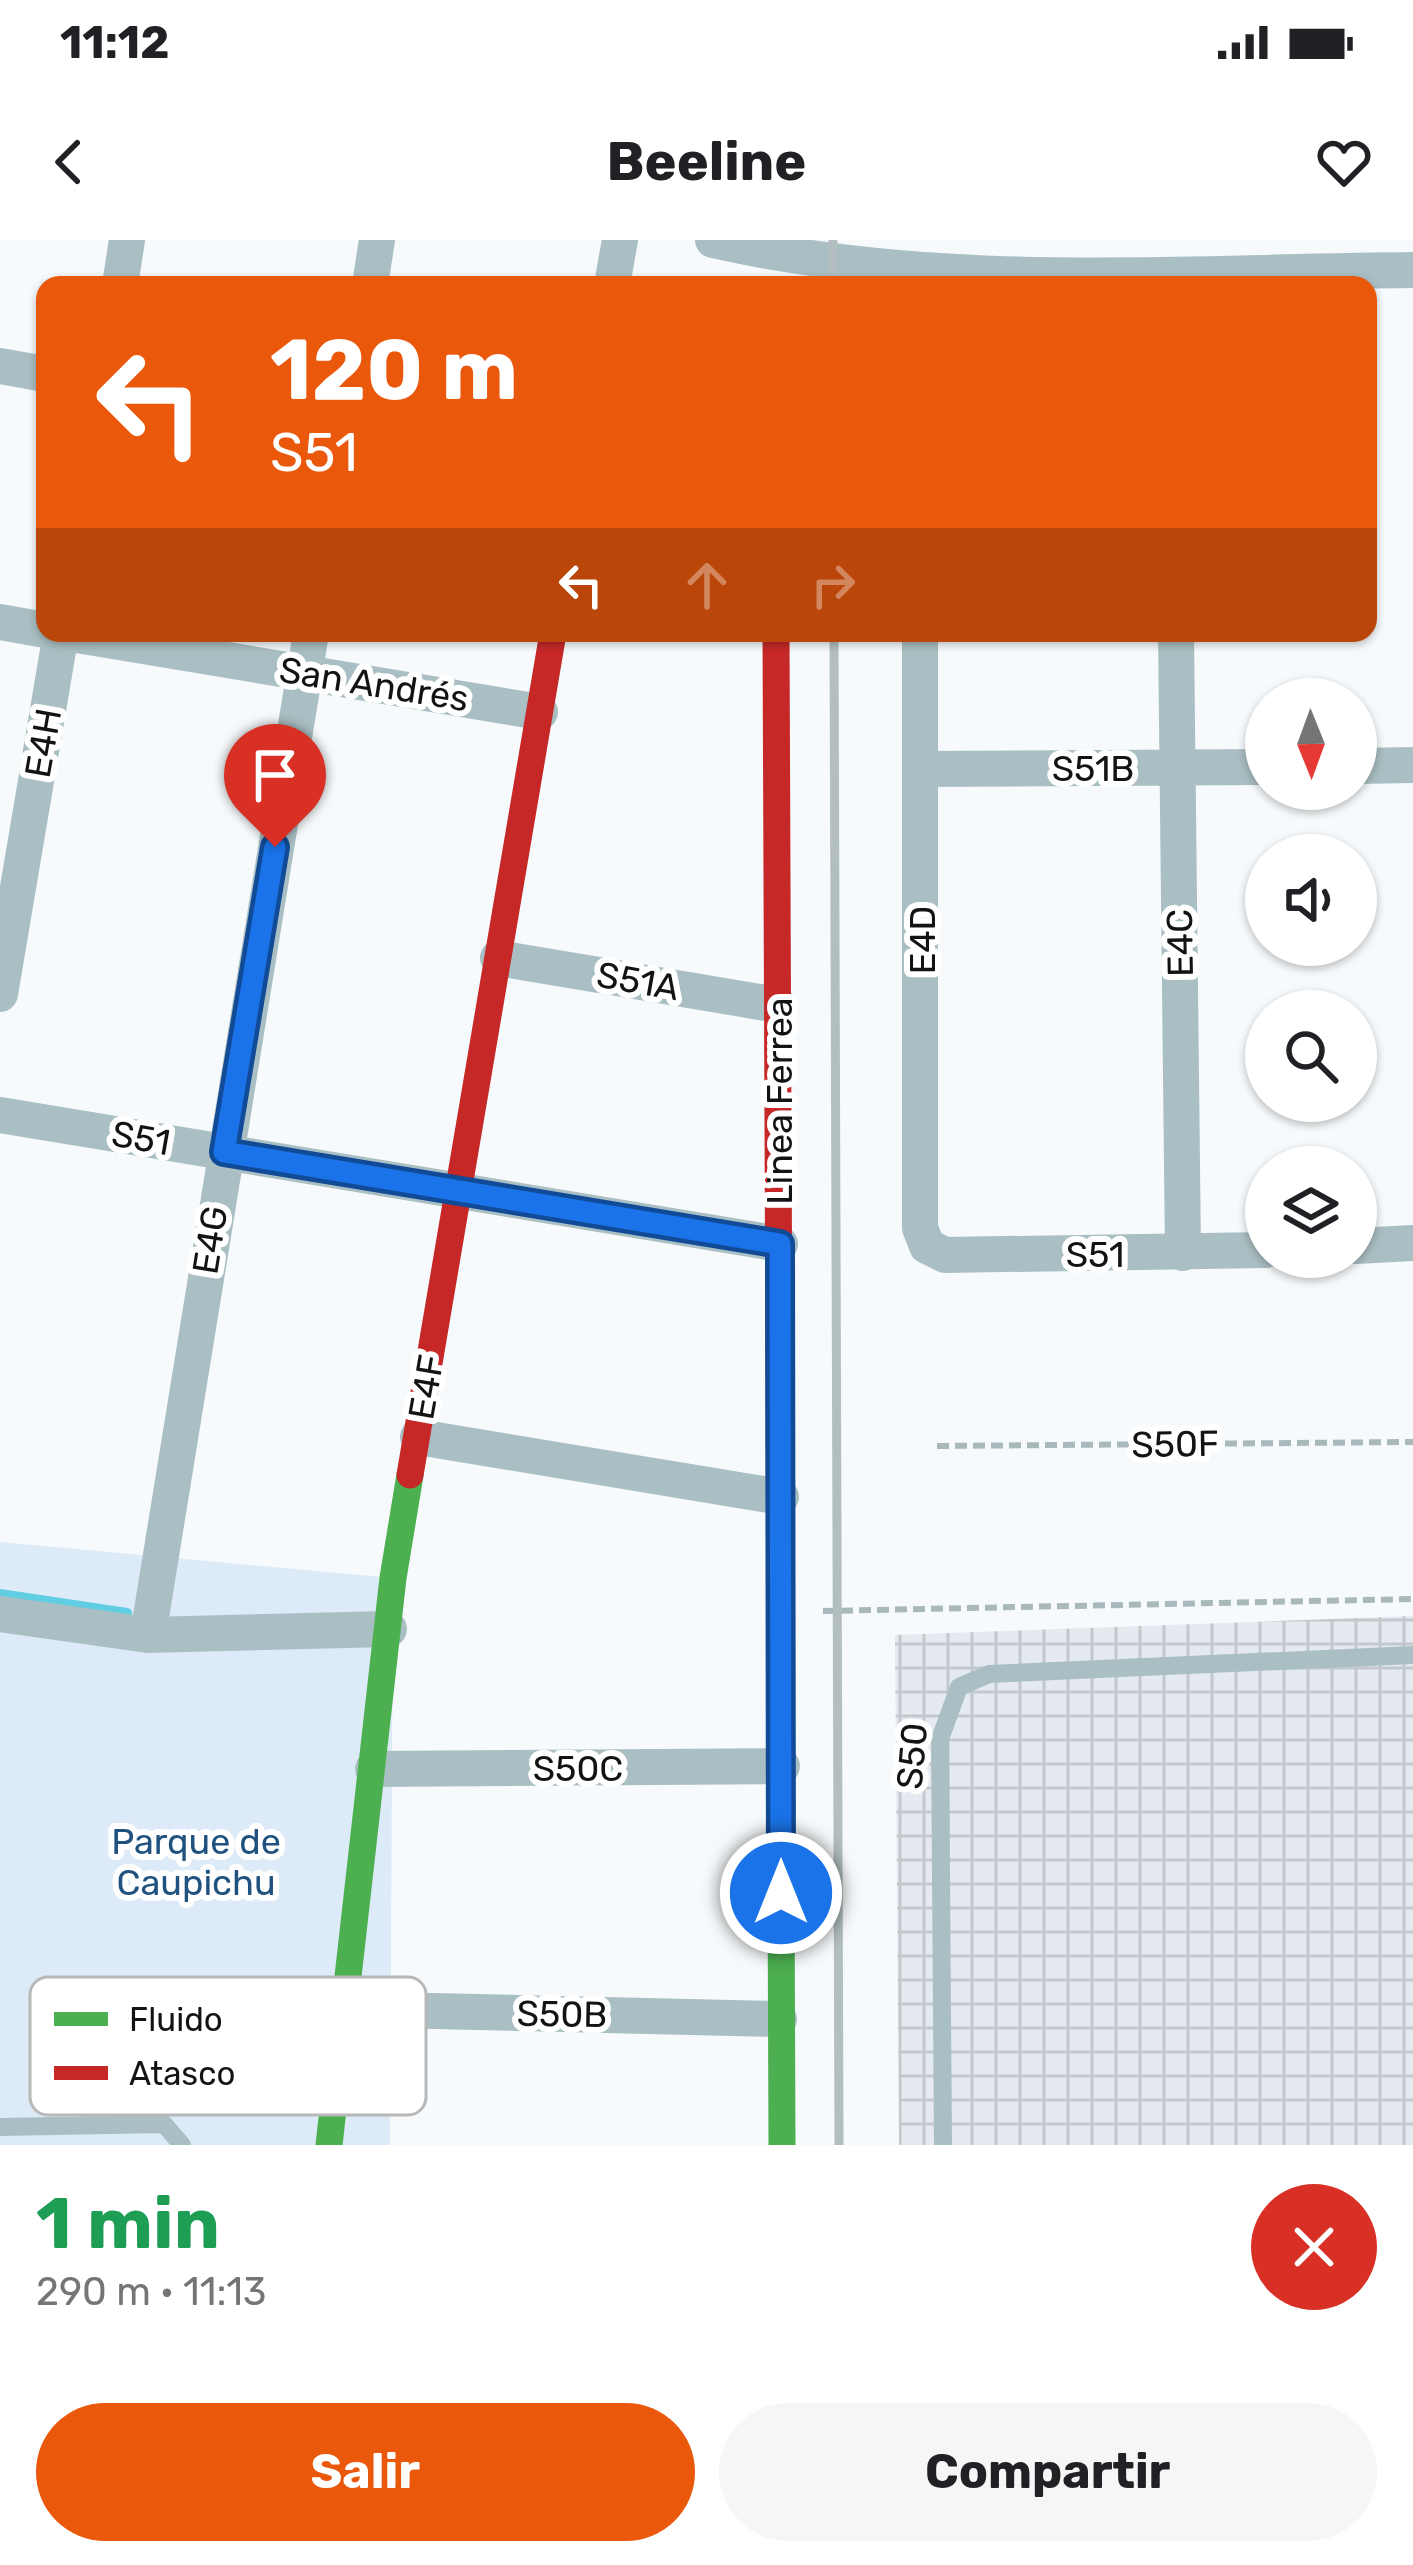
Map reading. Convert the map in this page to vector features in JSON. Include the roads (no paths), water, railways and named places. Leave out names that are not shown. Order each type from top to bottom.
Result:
[{"type":"street","points":[[122,276],[128,240]]},
{"type":"street","points":[[371,276],[377,240]]},
{"type":"street","points":[[614,276],[620,240]]},
{"type":"street","points":[[713,240],[774,260],[1413,270]]},
{"type":"street","points":[[0,366],[36,372]]},
{"type":"street","points":[[0,622],[36,628]]},
{"type":"street","name":"E4H","points":[[0,994],[10,873],[61,642]]},
{"type":"street","name":"San Andrés","points":[[117,642],[540,712]]},
{"type":"street","name":"E4G","points":[[148,1634],[309,642]]},
{"type":"street","name":"E4F","points":[[349,1977],[389,1629],[418,1437],[552,642]]},
{"type":"street","name":"Linea Ferrea","points":[[776,642],[782,2145]]},
{"type":"street","name":"E4D","points":[[920,642],[920,1228],[927,1246]]},
{"type":"street","name":"E4C","points":[[1176,642],[1184,1253]]},
{"type":"street","points":[[1377,766],[1413,765]]},
{"type":"street","name":"S51B","points":[[921,769],[1245,767]]},
{"type":"street","name":"S51A","points":[[499,958],[778,1005]]},
{"type":"street","name":"S51","points":[[0,1115],[780,1244]]},
{"type":"street","points":[[1377,1245],[1413,1243]]},
{"type":"street","name":"S51","points":[[927,1246],[944,1255],[1245,1251]]},
{"type":"street","points":[[418,1437],[781,1497]]},
{"type":"street","points":[[0,1614],[148,1634],[389,1629]]},
{"type":"street","name":"S50C","points":[[374,1769],[782,1766]]},
{"type":"street","name":"S50B","points":[[426,2011],[779,2019]]},
{"type":"street","name":"E4F","points":[[329,2145],[333,2115]]},
{"type":"lane","name":"S50","points":[[944,2145],[940,1739],[959,1687],[989,1674],[1413,1655]]},
{"type":"lane","points":[[0,2127],[164,2124],[182,2145]]},
{"type":"waterway","points":[[0,1594],[127,1613]]},
{"type":"railway","points":[[833,240],[833,276]]},
{"type":"railway","points":[[834,642],[839,2145]]},
{"type":"park label","name":"Parque de Caupichu","points":[[196,1862]]}]
